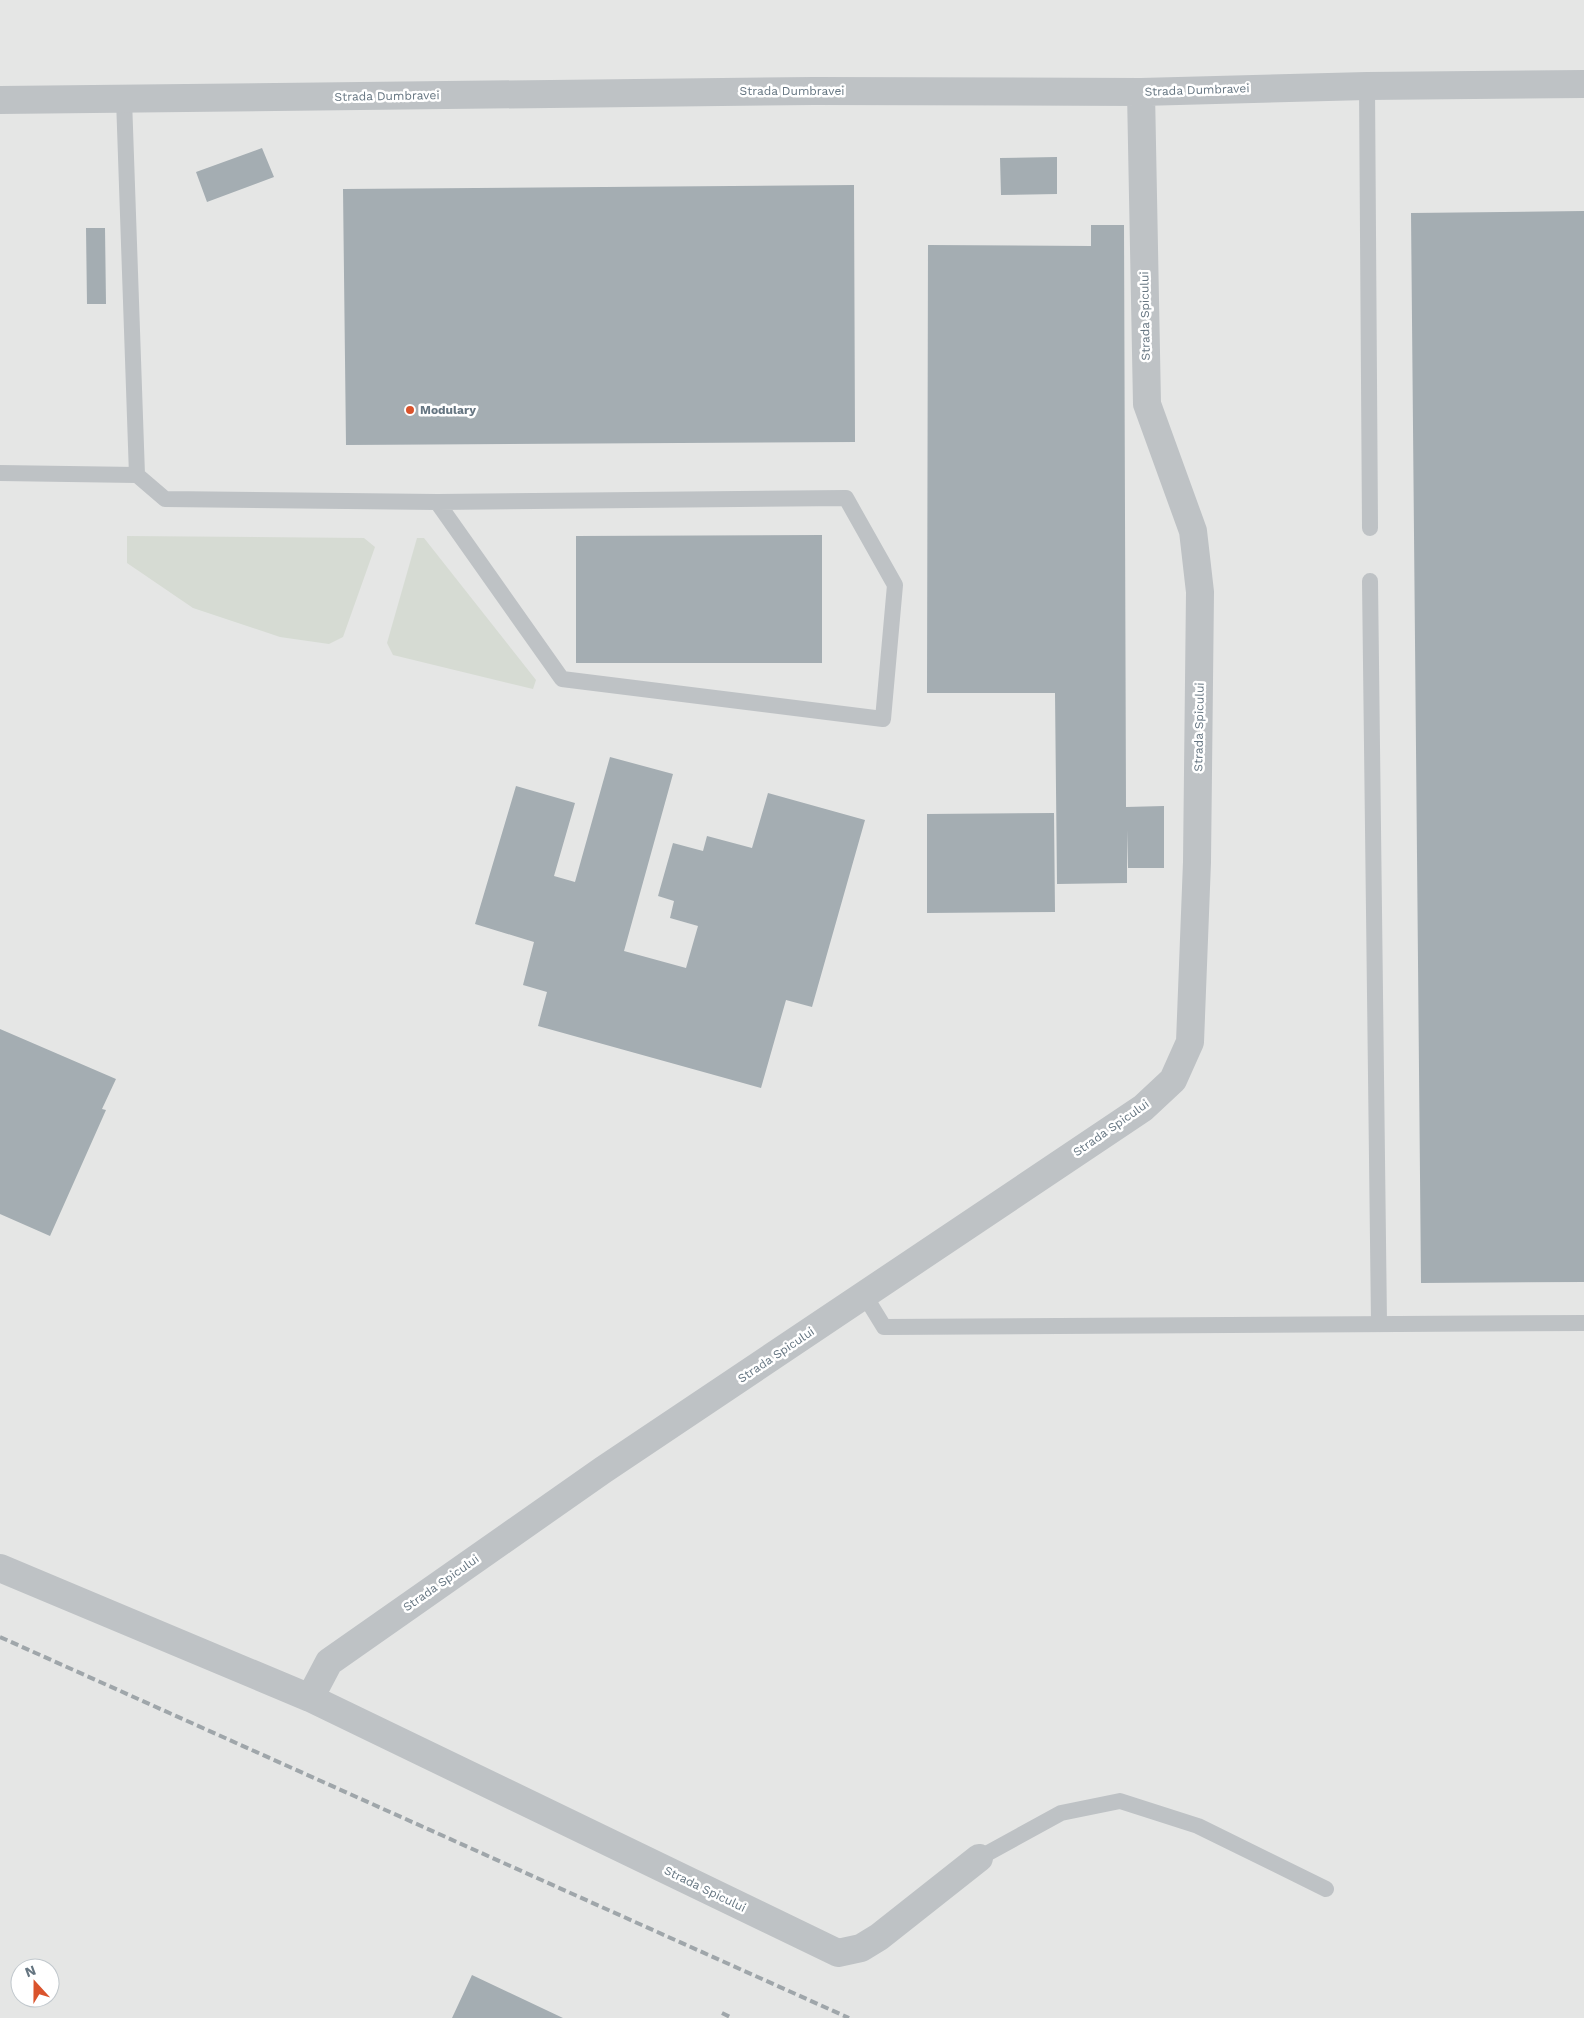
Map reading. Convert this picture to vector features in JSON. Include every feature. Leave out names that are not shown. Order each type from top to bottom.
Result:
[{"type":"street","name":"Strada Dumbravei","points":[[0,100],[814,91],[1141,92],[1367,86],[1584,84]]},
{"type":"street","name":"Strada Spicului","points":[[310,1698],[329,1662],[603,1470],[1143,1108],[1173,1080],[1190,1042],[1197,862],[1200,592],[1193,531],[1147,404],[1141,92]]},
{"type":"street","name":"Strada Spicului","points":[[0,1568],[310,1698],[838,1953],[861,1948],[879,1938],[979,1858]]},
{"type":"lane","points":[[1367,86],[1370,528]]},
{"type":"lane","points":[[124,99],[137,475]]},
{"type":"lane","points":[[0,473],[137,475],[165,499],[437,502],[846,498],[895,585],[882,719],[562,679],[437,502]]},
{"type":"lane","points":[[1370,581],[1379,1323]]},
{"type":"lane","points":[[865,1296],[884,1327],[1584,1323]]},
{"type":"lane","points":[[979,1858],[1060,1813],[1120,1801],[1198,1826],[1326,1889]]},
{"type":"shaded area","points":[[0,0],[1584,0],[1584,2018],[0,2018]]},
{"type":"shaded area","points":[[127,536],[364,538],[375,547],[343,637],[329,644],[280,637],[193,608],[127,563]]},
{"type":"shaded area","points":[[417,538],[424,538],[536,680],[533,689],[393,655],[387,643]]},
{"type":"building","points":[[262,148],[274,177],[207,202],[196,172]]},
{"type":"building","points":[[1057,157],[1057,194],[1001,195],[1000,158]]},
{"type":"building","points":[[854,185],[855,442],[346,445],[343,189]]},
{"type":"building","points":[[1584,211],[1584,1282],[1421,1283],[1411,213]]},
{"type":"building","points":[[1091,225],[1124,225],[1126,807],[1164,806],[1164,868],[1128,868],[1127,830],[1127,883],[1057,884],[1055,693],[927,693],[928,245],[1091,246]]},
{"type":"building","points":[[86,228],[105,228],[106,304],[87,304]]},
{"type":"building","points":[[822,535],[822,663],[576,663],[576,536]]},
{"type":"building","points":[[610,757],[673,774],[624,951],[686,968],[698,926],[670,918],[674,901],[658,896],[673,843],[703,851],[707,836],[752,848],[768,793],[865,820],[812,1007],[786,1000],[761,1088],[538,1026],[547,992],[523,985],[534,942],[475,924],[516,786],[575,803],[554,876],[575,882]]},
{"type":"building","points":[[1054,813],[1055,912],[927,913],[927,814]]},
{"type":"building","points":[[0,1029],[116,1079],[102,1109],[106,1110],[50,1236],[0,1214]]},
{"type":"building","points":[[472,1975],[563,2018],[452,2018]]},
{"type":"railway","points":[[0,1637],[849,2018]]},
{"type":"railway","points":[[722,2013],[732,2018]]},
{"type":"place","name":"Modulary","points":[[410,410]]}]
